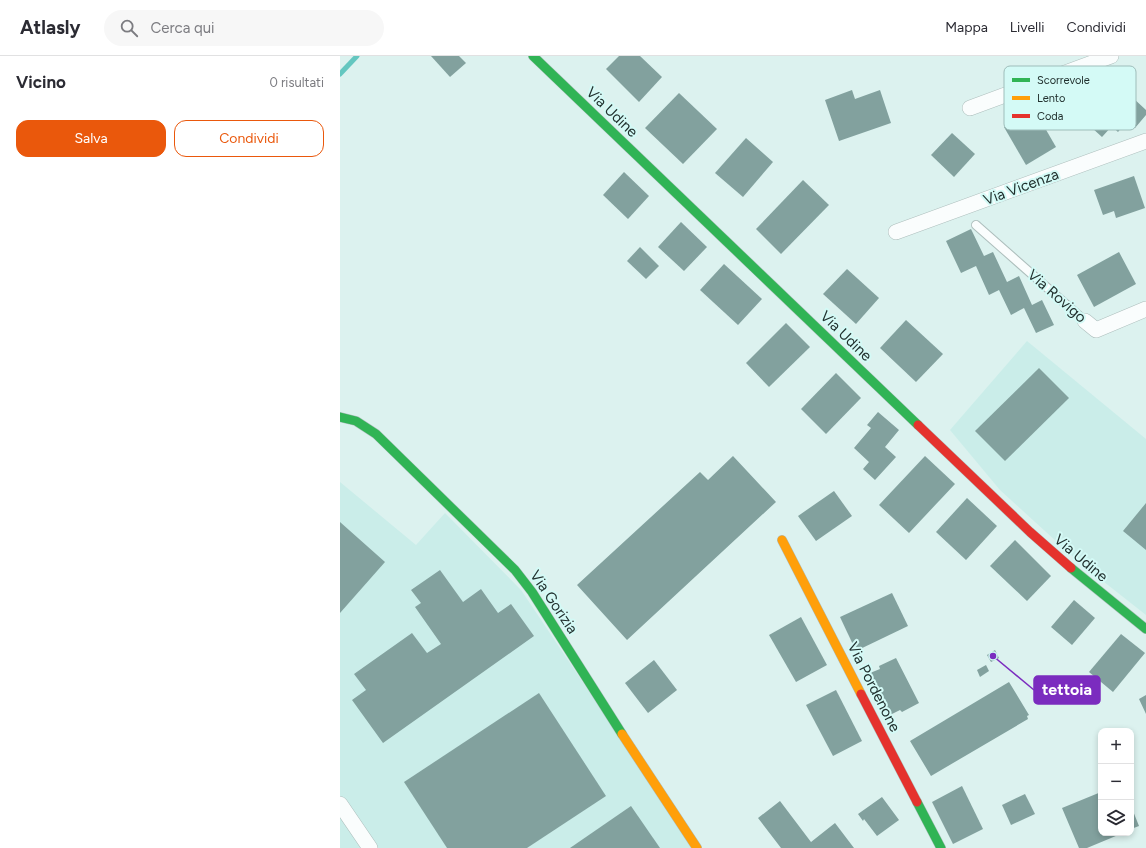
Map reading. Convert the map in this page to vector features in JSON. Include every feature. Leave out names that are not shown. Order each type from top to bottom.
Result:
[{"type":"street","name":"Via Udine","points":[[533,56],[1030,532],[1085,580],[1146,629]]},
{"type":"street","points":[[1084,66],[1111,56]]},
{"type":"street","points":[[970,108],[1004,95]]},
{"type":"street","name":"Via Vicenza","points":[[896,232],[1146,142]]},
{"type":"street","name":"Via Rovigo","points":[[1085,321],[1096,330],[1146,309]]},
{"type":"street","name":"Via Gorizia","points":[[340,417],[356,421],[376,434],[515,570],[536,598],[653,784],[697,848]]},
{"type":"street","name":"Via Pordenone","points":[[782,540],[941,848]]},
{"type":"street","points":[[340,804],[370,848]]},
{"type":"lane","name":"Via Rovigo","points":[[976,225],[1085,321]]},
{"type":"shaded area","points":[[1027,341],[1146,439],[1146,615],[1080,563],[1000,490],[950,430]]},
{"type":"shaded area","points":[[340,482],[416,545],[445,513],[521,590],[694,848],[340,848]]},
{"type":"building","points":[[431,56],[459,56],[466,63],[450,77]]},
{"type":"building","points":[[619,56],[640,56],[662,77],[639,102],[606,69]]},
{"type":"building","points":[[852,90],[855,99],[880,90],[891,123],[839,141],[825,100]]},
{"type":"building","points":[[679,93],[717,129],[683,164],[645,128]]},
{"type":"building","points":[[1136,101],[1146,110],[1146,115],[1136,127]]},
{"type":"building","points":[[1006,130],[1046,130],[1056,147],[1026,165]]},
{"type":"building","points":[[1094,130],[1108,130],[1102,137]]},
{"type":"building","points":[[952,133],[975,154],[954,177],[931,155]]},
{"type":"building","points":[[746,138],[773,162],[743,197],[715,173]]},
{"type":"building","points":[[624,172],[649,196],[628,219],[603,195]]},
{"type":"building","points":[[1134,176],[1145,208],[1116,218],[1114,211],[1103,215],[1094,190]]},
{"type":"building","points":[[803,180],[829,205],[781,254],[756,229]]},
{"type":"building","points":[[681,222],[707,247],[684,271],[658,247]]},
{"type":"building","points":[[971,229],[984,256],[993,252],[1007,282],[1019,276],[1032,305],[1042,300],[1054,325],[1036,333],[1024,308],[1011,315],[999,290],[989,295],[976,266],[961,273],[946,241]]},
{"type":"building","points":[[640,247],[659,266],[646,279],[627,261]]},
{"type":"building","points":[[1119,252],[1136,284],[1094,307],[1077,275]]},
{"type":"building","points":[[724,264],[762,299],[738,325],[700,290]]},
{"type":"building","points":[[847,269],[879,298],[856,324],[823,294]]},
{"type":"building","points":[[906,320],[943,354],[916,382],[880,348]]},
{"type":"building","points":[[786,323],[810,347],[769,387],[746,363]]},
{"type":"building","points":[[1039,368],[1069,398],[1005,461],[975,431]]},
{"type":"building","points":[[836,373],[861,398],[826,434],[801,409]]},
{"type":"building","points":[[878,412],[899,430],[885,447],[896,457],[875,480],[863,469],[869,462],[854,448],[871,428],[867,425]]},
{"type":"building","points":[[733,456],[776,502],[627,640],[577,585],[700,472],[708,480]]},
{"type":"building","points":[[925,456],[955,484],[909,533],[879,505]]},
{"type":"building","points":[[834,491],[852,516],[816,541],[798,516]]},
{"type":"building","points":[[967,498],[997,526],[966,560],[936,532]]},
{"type":"building","points":[[1146,503],[1146,550],[1123,531]]},
{"type":"building","points":[[340,522],[385,562],[340,613]]},
{"type":"building","points":[[1015,540],[1051,576],[1027,601],[990,566]]},
{"type":"building","points":[[440,570],[463,602],[481,589],[498,613],[511,604],[534,636],[383,743],[352,700],[366,690],[354,674],[412,633],[427,653],[441,644],[415,607],[421,603],[411,590]]},
{"type":"building","points":[[892,593],[908,626],[856,651],[840,617]]},
{"type":"building","points":[[1074,600],[1095,618],[1072,645],[1051,627]]},
{"type":"building","points":[[801,617],[827,665],[796,682],[769,635]]},
{"type":"building","points":[[1121,634],[1145,653],[1113,692],[1089,672]]},
{"type":"building","points":[[995,650],[999,658],[991,662],[987,655]]},
{"type":"building","points":[[896,658],[919,703],[902,712],[900,710],[890,715],[870,673],[880,669],[879,666]]},
{"type":"building","points":[[654,660],[677,690],[648,713],[625,683]]},
{"type":"building","points":[[986,665],[989,671],[980,677],[977,670]]},
{"type":"building","points":[[1009,682],[1029,715],[1027,716],[1028,719],[931,776],[910,741]]},
{"type":"building","points":[[836,690],[862,741],[833,756],[806,705]]},
{"type":"building","points":[[539,693],[606,796],[527,848],[447,848],[404,782]]},
{"type":"building","points":[[1146,695],[1146,714],[1139,699]]},
{"type":"building","points":[[962,786],[983,829],[953,844],[932,802]]},
{"type":"building","points":[[1098,793],[1098,836],[1116,836],[1087,848],[1079,848],[1062,808]]},
{"type":"building","points":[[1025,794],[1035,814],[1011,825],[1002,805]]},
{"type":"building","points":[[882,797],[899,820],[877,836],[864,819],[863,821],[858,814]]},
{"type":"building","points":[[780,801],[811,842],[835,823],[854,848],[781,848],[758,818]]},
{"type":"building","points":[[631,806],[660,848],[570,848]]},
{"type":"building","points":[[1134,814],[1139,826],[1134,828]]},
{"type":"waterway","points":[[340,74],[357,56]]},
{"type":"traffic: fast","points":[[533,56],[918,425]]},
{"type":"traffic: fast","points":[[340,417],[356,421],[376,434],[515,570],[532,592],[622,734]]},
{"type":"traffic: fast","points":[[1071,568],[1146,629]]},
{"type":"traffic: fast","points":[[917,802],[941,848]]},
{"type":"traffic: slow","points":[[782,540],[861,694]]},
{"type":"traffic: slow","points":[[622,734],[697,848]]},
{"type":"traffic: jam","points":[[918,425],[1030,532],[1071,568]]},
{"type":"traffic: jam","points":[[861,694],[917,802]]},
{"type":"place","name":"tettoia","points":[[993,656]]}]
